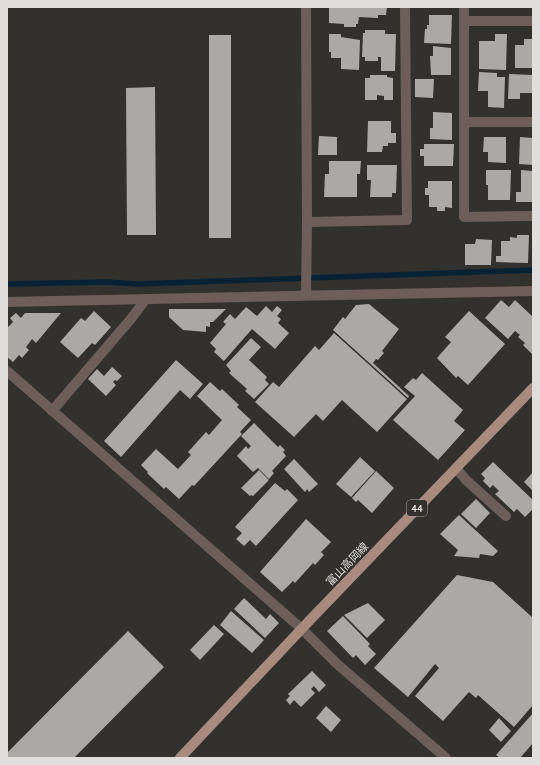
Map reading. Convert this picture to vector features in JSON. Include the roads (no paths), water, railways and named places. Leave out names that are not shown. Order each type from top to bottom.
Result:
[{"type":"main road","name":"富山高岡線","points":[[180,758],[533,388]]},
{"type":"street","points":[[306,7],[306,295]]},
{"type":"street","points":[[307,222],[407,220],[405,7]]},
{"type":"street","points":[[464,7],[464,217],[533,216]]},
{"type":"street","points":[[464,21],[533,21]]},
{"type":"street","points":[[464,122],[533,122]]},
{"type":"street","points":[[7,302],[533,291]]},
{"type":"street","points":[[52,411],[130,320],[146,299]]},
{"type":"street","points":[[7,371],[302,629],[336,663],[446,758]]},
{"type":"street","points":[[456,468],[466,480],[506,516]]},
{"type":"waterway","points":[[7,284],[107,282],[138,284],[533,270]]}]
